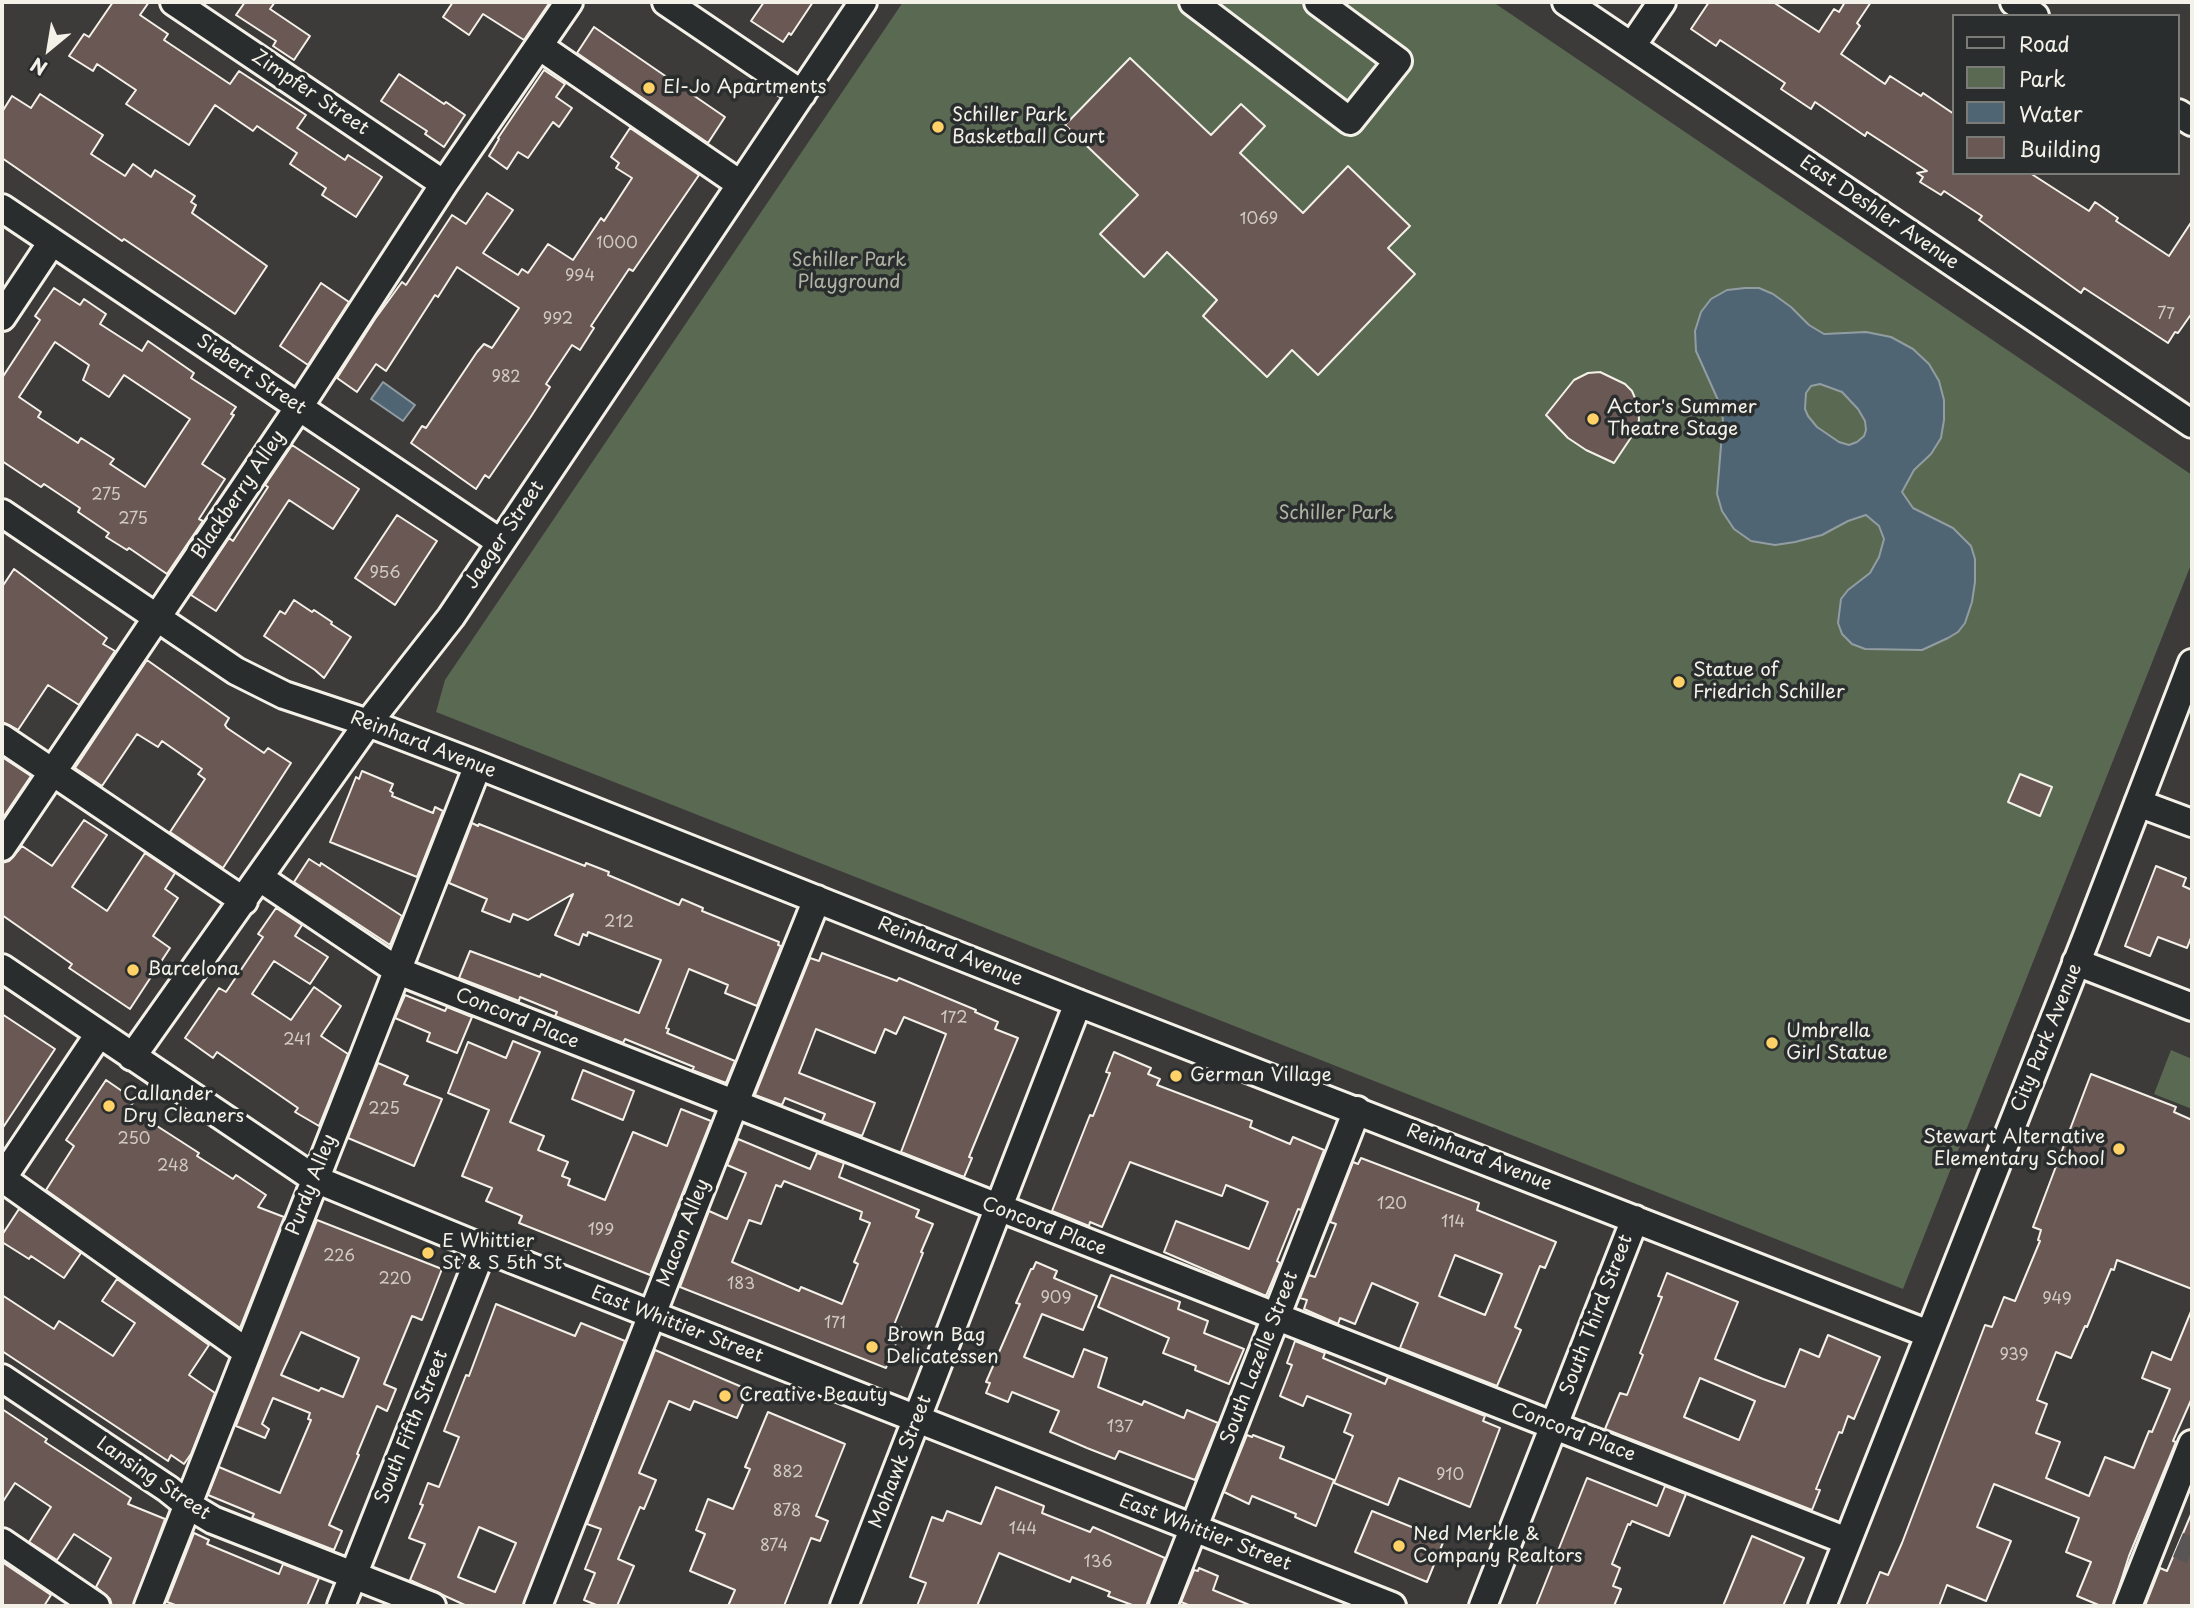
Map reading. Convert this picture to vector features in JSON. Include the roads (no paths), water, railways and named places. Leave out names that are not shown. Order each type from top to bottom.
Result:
[{"type":"street","name":"Zimpfer Street","points":[[174,2],[444,184]]},
{"type":"street","name":"Blackberry Alley","points":[[2,847],[299,407],[444,184],[569,2]]},
{"type":"street","points":[[666,2],[802,94]]},
{"type":"street","name":"Jaeger Street","points":[[132,1057],[368,723],[451,617],[863,2]]},
{"type":"street","points":[[1193,2],[1350,121],[1398,61],[1318,2]]},
{"type":"street","name":"East Deshler Avenue","points":[[1566,2],[2192,424]]},
{"type":"street","points":[[1632,46],[1662,2]]},
{"type":"street","points":[[2014,2],[2032,14]]},
{"type":"street","points":[[539,46],[740,184]]},
{"type":"street","name":"Siebert Street","points":[[2,208],[500,542]]},
{"type":"street","points":[[2,317],[52,242]]},
{"type":"street","name":"Reinhard Avenue","points":[[2,513],[236,671],[284,695],[368,723],[478,765],[1078,1003],[1929,1334]]},
{"type":"street","name":"City Park Avenue","points":[[1822,1606],[2192,663]]},
{"type":"street","points":[[2,738],[244,901]]},
{"type":"street","name":"Purdy Alley","points":[[148,1606],[478,765]]},
{"type":"street","points":[[2138,803],[2192,823]]},
{"type":"street","name":"Concord Place","points":[[260,878],[398,971],[1847,1541]]},
{"type":"street","name":"Macon Alley","points":[[538,1606],[817,900]]},
{"type":"street","points":[[2076,962],[2192,1007]]},
{"type":"street","name":"East Whittier Street","points":[[2,968],[315,1179],[483,1248],[1392,1606]]},
{"type":"street","name":"Mohawk Street","points":[[844,1606],[1078,1003]]},
{"type":"street","points":[[99,1034],[2,1179],[247,1352]]},
{"type":"street","name":"South Lazelle Street","points":[[1163,1606],[1357,1110]]},
{"type":"street","name":"South Third Street","points":[[1483,1606],[1635,1219]]},
{"type":"street","name":"South Fifth Street","points":[[341,1606],[483,1248]]},
{"type":"street","name":"Lansing Street","points":[[2,1378],[213,1520],[432,1606]]},
{"type":"street","points":[[2128,1606],[2167,1540],[2192,1444]]},
{"type":"street","points":[[2,1542],[96,1606]]},
{"type":"water","points":[[1759,288],[1773,294],[1809,325],[1824,334],[1866,332],[1891,337],[1913,349],[1929,364],[1939,381],[1944,400],[1941,438],[1931,454],[1914,470],[1902,492],[1913,508],[1953,528],[1971,546],[1975,559],[1972,602],[1965,623],[1958,632],[1922,650],[1865,649],[1852,644],[1842,634],[1838,623],[1841,599],[1870,573],[1879,557],[1884,539],[1879,526],[1866,515],[1822,535],[1775,545],[1751,541],[1734,529],[1722,511],[1717,494],[1722,409],[1696,351],[1695,331],[1701,312],[1711,299],[1727,290]],"holes":[[[1820,384],[1842,392],[1865,421],[1864,436],[1849,445],[1839,442],[1817,427],[1805,409],[1806,393],[1811,386]]]},
{"type":"water","points":[[383,382],[415,405],[403,421],[371,399]]},
{"type":"tunnel","points":[[2178,1545],[2192,1551]]},
{"type":"place","name":"El-Jo Apartments","points":[[649,88]]},
{"type":"place","name":"Schiller Park Basketball Court","points":[[938,127]]},
{"type":"place","name":"Actor's Summer Theatre Stage","points":[[1593,419]]},
{"type":"place","name":"Statue of Friedrich Schiller","points":[[1679,682]]},
{"type":"place","name":"Barcelona","points":[[133,970]]},
{"type":"place","name":"Umbrella Girl Statue","points":[[1772,1043]]},
{"type":"place","name":"German Village","points":[[1176,1076]]},
{"type":"place","name":"Callander Dry Cleaners","points":[[109,1106]]},
{"type":"place","name":"Stewart Alternative Elementary School","points":[[2119,1149]]},
{"type":"place","name":"E Whittier St & S 5th St","points":[[428,1253]]},
{"type":"place","name":"Brown Bag Delicatessen","points":[[872,1347]]},
{"type":"place","name":"Creative Beauty","points":[[725,1396]]},
{"type":"place","name":"Ned Merkle & Company Realtors","points":[[1399,1546]]},
{"type":"park label","name":"Schiller Park Playground","points":[[849,272]]},
{"type":"park label","name":"Schiller Park","points":[[1336,514]]}]
